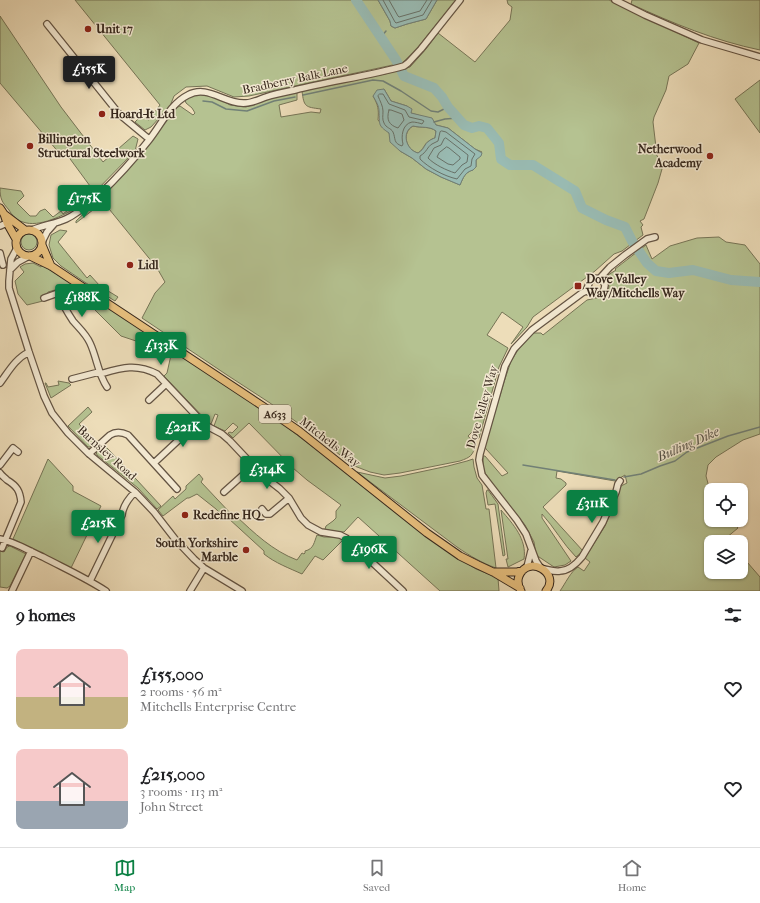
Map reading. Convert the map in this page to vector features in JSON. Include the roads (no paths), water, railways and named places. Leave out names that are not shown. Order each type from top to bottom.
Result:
[{"type":"main road","points":[[2,211],[3,224],[16,240]]},
{"type":"main road","points":[[2,211],[28,230]]},
{"type":"main road","points":[[42,243],[41,248],[37,253],[29,256],[22,254],[17,248],[16,240],[19,233],[28,230],[35,231],[40,236],[51,266]]},
{"type":"main road","name":"Mitchells Way","points":[[29,256],[51,266],[268,409],[299,431],[427,533],[460,556],[493,572],[520,590]]},
{"type":"main road","name":"Mitchells Way","points":[[493,572],[517,572],[532,566],[542,568]]},
{"type":"main road","points":[[520,590],[518,578],[525,568]]},
{"type":"main road","points":[[542,568],[548,576],[548,587]]},
{"type":"street","name":"Bradberry Balk Lane","points":[[28,230],[66,220],[101,193],[127,167],[173,106],[193,92],[208,92],[228,100],[246,103],[273,95],[404,66],[421,48],[460,0]]},
{"type":"street","points":[[615,0],[702,40],[760,57]]},
{"type":"street","points":[[47,24],[120,115],[149,139]]},
{"type":"street","points":[[42,243],[47,232],[54,224]]},
{"type":"street","points":[[599,279],[610,267],[645,240],[656,237]]},
{"type":"street","name":"Barnsley Road","points":[[17,248],[11,259],[9,288],[44,396],[52,413],[68,433],[89,454],[135,492],[154,512],[186,552],[204,568],[240,590]]},
{"type":"street","points":[[0,252],[3,265]]},
{"type":"street","points":[[10,270],[18,262],[29,256]]},
{"type":"street","points":[[595,278],[599,279],[602,280],[605,285],[605,288],[601,293],[597,294],[586,291],[590,281],[595,278]]},
{"type":"street","name":"Dove Valley Way","points":[[542,568],[536,561],[530,543],[517,520],[482,475],[479,460],[505,366],[514,349],[532,330],[586,291]]},
{"type":"street","points":[[44,298],[58,293],[73,321],[90,341],[102,380],[107,387]]},
{"type":"street","points":[[0,383],[14,362],[22,355],[29,352]]},
{"type":"street","points":[[72,379],[128,367],[140,367],[157,374],[205,425],[222,434],[262,475],[280,489],[289,498],[301,518],[308,525],[321,532],[340,535],[346,538],[403,591]]},
{"type":"street","points":[[149,400],[166,384]]},
{"type":"street","points":[[154,463],[200,420]]},
{"type":"street","points":[[89,454],[110,435],[121,432],[128,435],[177,490]]},
{"type":"street","points":[[0,465],[13,448],[18,452]]},
{"type":"street","points":[[224,492],[253,466]]},
{"type":"street","points":[[0,473],[17,488],[20,495],[20,502],[3,539],[2,548]]},
{"type":"street","points":[[548,587],[560,572],[570,568],[582,557],[603,522],[620,481]]},
{"type":"street","points":[[90,581],[129,498],[135,492]]},
{"type":"street","points":[[262,509],[266,514],[270,514],[289,498]]},
{"type":"street","points":[[3,539],[90,581],[106,591]]},
{"type":"street","points":[[525,568],[532,550]]},
{"type":"street","points":[[12,591],[31,552]]},
{"type":"street","points":[[190,591],[204,568]]},
{"type":"street","points":[[542,568],[560,572]]},
{"type":"water","points":[[378,0],[437,0],[426,19],[395,28],[391,26],[390,21]]},
{"type":"water","points":[[384,89],[391,101],[412,109],[411,113],[432,118],[436,125],[448,128],[482,153],[476,160],[476,167],[466,174],[460,185],[426,169],[400,151],[390,142],[389,133],[380,124],[378,107],[373,96],[377,90]],"holes":[[[413,126],[434,129],[436,131],[435,138],[427,142],[418,153],[410,148],[406,141],[407,132]]]},
{"type":"waterway","points":[[356,0],[396,60],[404,76],[434,88],[464,125],[472,128],[479,126],[487,128],[499,143],[501,159],[510,165],[533,165],[575,191],[582,208],[606,220],[625,227],[632,241],[647,263],[656,271],[669,273],[693,270],[731,280],[760,282]]},
{"type":"waterway","points":[[381,37],[386,31]]},
{"type":"waterway","points":[[303,95],[373,80],[383,81],[431,111],[438,112],[448,107]]},
{"type":"waterway","points":[[203,101],[212,102],[226,109],[247,111],[274,101],[295,97]]},
{"type":"waterway","points":[[434,122],[458,118]]},
{"type":"waterway","name":"Bulling Dike","points":[[624,477],[641,474],[675,461],[687,452],[728,436],[760,427]]},
{"type":"waterway","name":"Bulling Dike","points":[[523,465],[615,480]]},
{"type":"place","name":"Unit 17","points":[[88,29]]},
{"type":"place","name":"Hoard-It Ltd","points":[[102,114]]},
{"type":"place","name":"Billington Structural Steelwork","points":[[30,146]]},
{"type":"place","name":"Netherwood Academy","points":[[710,156]]},
{"type":"place","name":"Lidl","points":[[130,265]]},
{"type":"place","name":"Dove Valley Way/Mitchells Way","points":[[578,286]]},
{"type":"place","name":"Redefine HQ","points":[[185,515]]},
{"type":"place","name":"South Yorkshire Marble","points":[[246,550]]}]
